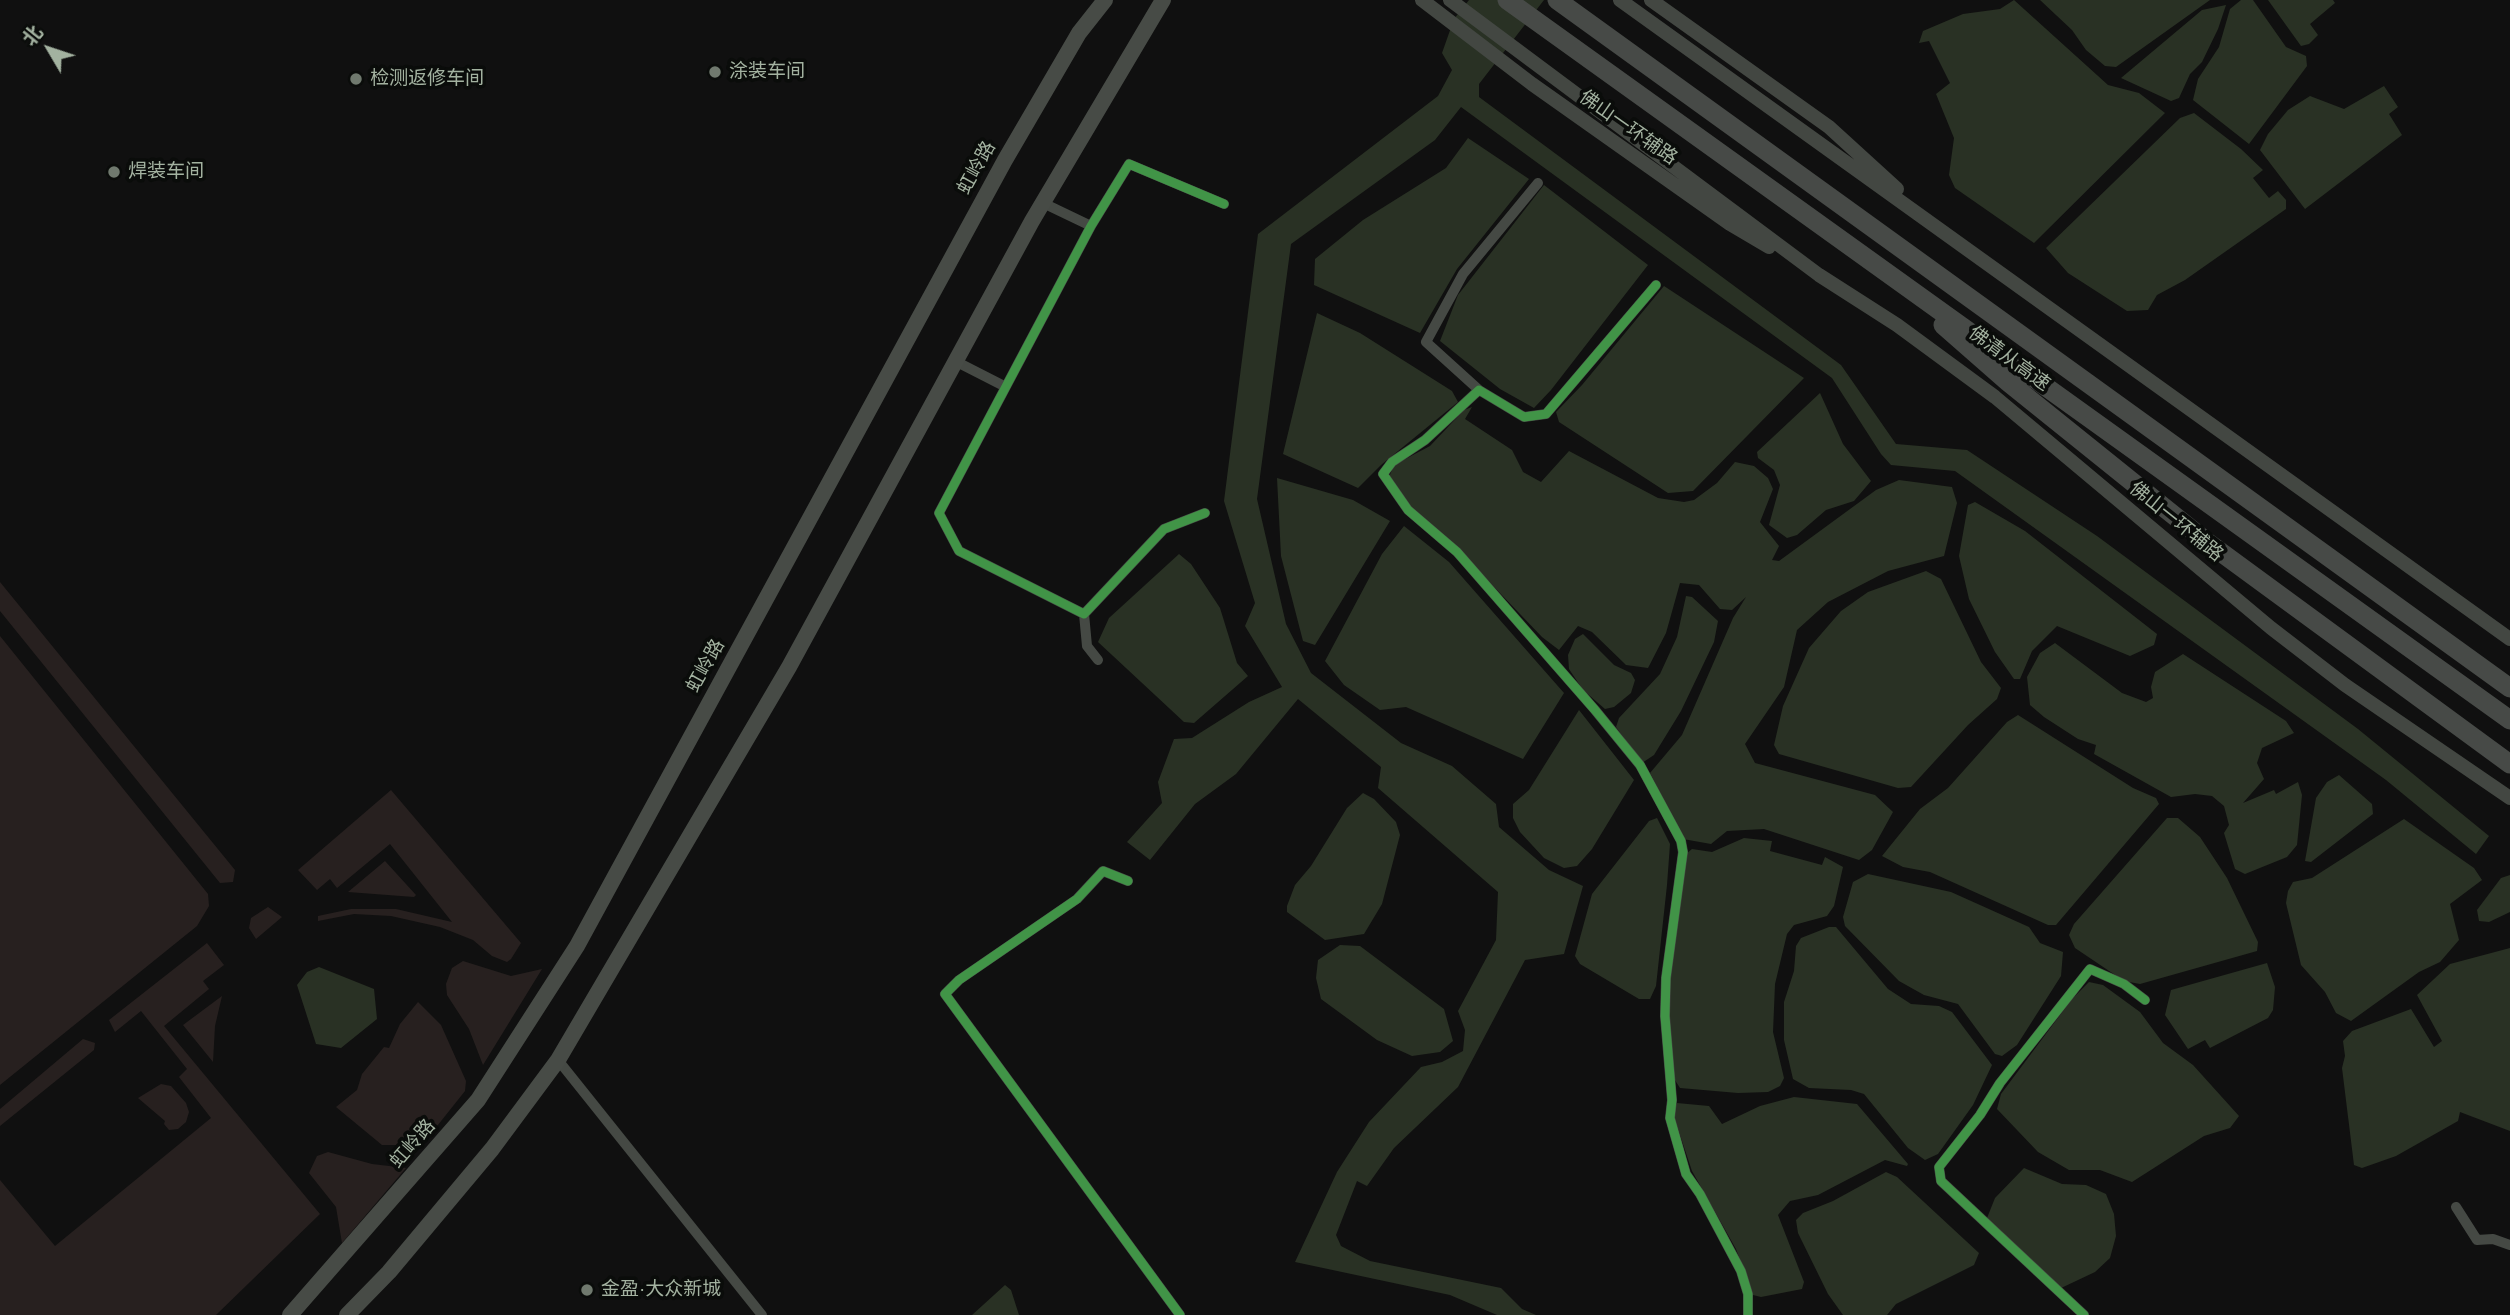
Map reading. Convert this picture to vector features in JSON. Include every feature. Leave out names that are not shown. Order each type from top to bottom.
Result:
[{"type":"highway","name":"佛清从高速","points":[[1507,0],[2510,720]]},
{"type":"highway","name":"佛清从高速","points":[[1557,0],[2510,688]]},
{"type":"highway","points":[[1863,254],[2008,382],[2207,542],[2510,764]]},
{"type":"main road","name":"虹岭路","points":[[290,1315],[478,1100],[577,946],[1005,160],[1079,33],[1105,0]]},
{"type":"main road","points":[[347,1315],[389,1272],[492,1149],[558,1060],[789,667],[1043,203],[1163,0]]},
{"type":"main road","name":"佛山一环辅路","points":[[1422,0],[1532,84],[1730,224],[1819,275],[1897,325],[1995,397],[2271,628],[2345,685],[2510,798]]},
{"type":"main road","points":[[1620,0],[2510,639]]},
{"type":"main road","points":[[1651,0],[1829,127],[1950,236]]},
{"type":"main road","name":"佛山一环辅路","points":[[1455,3],[1819,275]]},
{"type":"street","points":[[1084,614],[959,551],[939,513],[1091,226],[1129,164],[1224,204]]},
{"type":"street","points":[[1538,183],[1463,274],[1426,342],[1479,390],[1524,417],[1546,414],[1656,285]]},
{"type":"street","points":[[1043,203],[1091,226]]},
{"type":"street","points":[[955,361],[1004,386]]},
{"type":"street","points":[[1479,390],[1425,440],[1392,462],[1383,474],[1408,510],[1457,552],[1640,765],[1681,841],[1666,991],[1671,1118],[1685,1174],[1700,1194],[1741,1271],[1748,1294],[1748,1315]]},
{"type":"street","points":[[1098,660],[1087,646],[1084,614],[1164,529],[1205,513]]},
{"type":"street","points":[[1128,881],[1103,871],[1077,899],[959,980],[945,994],[1180,1315]]},
{"type":"street","points":[[2084,1315],[1941,1181],[1939,1167],[1980,1115],[2000,1083],[2090,968],[2124,984],[2145,1000]]},
{"type":"street","points":[[558,1060],[762,1315]]},
{"type":"street","points":[[2456,1206],[2477,1240],[2493,1239],[2510,1245]]},
{"type":"shaded area","points":[[1469,0],[1544,0],[1479,84],[1479,97],[1841,365],[1896,444],[1967,450],[2097,536],[2358,729],[2489,836],[2476,854],[2386,780],[1955,471],[1891,465],[1881,454],[1832,378],[1461,107],[1435,140],[1291,244],[1257,499],[1286,624],[1311,673],[1401,743],[1452,766],[1496,804],[1499,827],[1549,870],[1583,886],[1564,954],[1525,960],[1458,1087],[1394,1148],[1367,1186],[1357,1181],[1336,1235],[1341,1246],[1370,1261],[1501,1288],[1522,1309],[1536,1315],[1497,1315],[1450,1295],[1295,1262],[1337,1172],[1369,1122],[1421,1067],[1442,1062],[1463,1051],[1465,1030],[1458,1011],[1496,940],[1498,892],[1378,788],[1381,767],[1298,699],[1236,774],[1195,804],[1150,860],[1127,842],[1162,803],[1158,782],[1174,739],[1192,738],[1249,702],[1282,687],[1245,626],[1255,603],[1224,501],[1258,234],[1438,96],[1452,70],[1442,53],[1454,19]]},
{"type":"shaded area","points":[[2014,0],[2108,85],[2139,93],[2165,113],[2034,243],[1955,188],[1949,175],[1954,138],[1936,94],[1950,83],[1929,41],[1919,43],[1923,31],[1963,14],[2000,9]]},
{"type":"shaded area","points":[[2040,0],[2210,0],[2116,67],[2105,66],[2086,50],[2072,30]]},
{"type":"shaded area","points":[[2241,0],[2253,0],[2286,47],[2306,56],[2307,66],[2249,144],[2193,100],[2198,79],[2219,47],[2230,9]]},
{"type":"shaded area","points":[[2268,0],[2333,0],[2335,3],[2310,24],[2318,35],[2309,44],[2301,46]]},
{"type":"shaded area","points":[[2226,5],[2202,62],[2190,74],[2179,98],[2171,101],[2121,78],[2202,10]]},
{"type":"shaded area","points":[[2384,86],[2398,107],[2389,114],[2402,135],[2305,209],[2260,150],[2268,134],[2288,110],[2310,96],[2344,109]]},
{"type":"shaded area","points":[[2194,113],[2241,149],[2263,170],[2253,178],[2269,198],[2278,191],[2286,200],[2286,209],[2185,280],[2157,295],[2148,310],[2127,311],[2068,273],[2046,248],[2180,118]]},
{"type":"shaded area","points":[[1468,138],[1529,179],[1457,269],[1420,333],[1314,285],[1315,259],[1363,220],[1446,168]]},
{"type":"shaded area","points":[[1544,185],[1648,265],[1534,408],[1500,389],[1440,341],[1458,295]]},
{"type":"shaded area","points":[[1664,286],[1804,378],[1693,491],[1668,493],[1559,422],[1556,412],[1582,385]]},
{"type":"shaded area","points":[[1317,313],[1360,333],[1452,391],[1458,402],[1381,465],[1358,488],[1283,454]]},
{"type":"shaded area","points":[[1820,393],[1843,444],[1871,481],[1854,501],[1826,510],[1797,535],[1787,538],[1769,525],[1780,485],[1774,470],[1758,458],[1757,452]]},
{"type":"shaded area","points":[[1472,407],[1465,419],[1512,450],[1523,472],[1541,482],[1569,451],[1658,498],[1684,502],[1694,500],[1717,483],[1735,462],[1754,466],[1768,478],[1773,489],[1760,522],[1779,546],[1772,560],[1779,561],[1876,490],[1899,480],[1952,487],[1957,503],[1944,556],[1888,571],[1828,602],[1797,630],[1784,687],[1745,744],[1755,763],[1875,795],[1893,812],[1872,850],[1859,860],[1764,829],[1727,831],[1711,844],[1683,839],[1650,773],[1682,735],[1733,618],[1746,597],[1732,610],[1720,609],[1699,585],[1680,583],[1666,633],[1648,668],[1626,665],[1592,632],[1578,626],[1559,650],[1542,637],[1454,545],[1404,502],[1389,477],[1394,465],[1430,446],[1464,410]]},
{"type":"shaded area","points":[[1277,478],[1353,500],[1390,521],[1315,645],[1303,641],[1281,556]]},
{"type":"shaded area","points":[[1975,502],[2025,531],[2157,634],[2154,645],[2130,656],[2057,626],[2032,651],[2020,679],[2014,679],[1995,652],[1969,599],[1959,556],[1968,505]]},
{"type":"shaded area","points":[[1404,526],[1449,562],[1564,693],[1523,759],[1406,707],[1380,710],[1344,685],[1325,661],[1382,554]]},
{"type":"shaded area","points":[[1179,554],[1191,564],[1220,608],[1237,663],[1248,676],[1194,723],[1184,722],[1098,642],[1109,618]]},
{"type":"shaded area","points":[[1926,571],[1941,579],[1981,662],[2001,688],[1997,699],[1968,725],[1911,787],[1898,788],[1779,754],[1774,745],[1783,706],[1809,648],[1841,611],[1868,592]]},
{"type":"shaded area","points":[[0,582],[235,870],[233,882],[220,883],[0,611]]},
{"type":"shaded area","points":[[1686,596],[1692,597],[1718,621],[1714,642],[1681,711],[1654,755],[1642,763],[1616,727],[1619,718],[1660,674],[1677,637]]},
{"type":"shaded area","points":[[1583,634],[1614,665],[1631,673],[1635,680],[1631,693],[1614,707],[1605,709],[1583,690],[1569,669],[1568,655],[1575,639]]},
{"type":"shaded area","points":[[0,636],[208,894],[209,906],[197,926],[0,1085]]},
{"type":"shaded area","points":[[2055,643],[2122,693],[2146,702],[2153,698],[2151,687],[2155,672],[2183,654],[2286,721],[2294,733],[2262,748],[2257,763],[2264,779],[2243,803],[2274,790],[2276,794],[2298,782],[2302,795],[2297,845],[2287,857],[2245,874],[2235,869],[2224,833],[2229,825],[2224,806],[2212,796],[2195,794],[2171,797],[2094,754],[2096,745],[2078,739],[2030,705],[2027,677],[2040,653]]},
{"type":"shaded area","points":[[1579,710],[1634,780],[1592,849],[1577,866],[1564,868],[1544,858],[1520,832],[1513,818],[1513,804],[1529,790]]},
{"type":"shaded area","points":[[2018,715],[2133,788],[2156,798],[2159,804],[2056,925],[2048,925],[1930,872],[1903,867],[1882,856],[1920,809],[1948,788],[2007,722]]},
{"type":"shaded area","points":[[2339,775],[2372,804],[2373,814],[2311,862],[2305,861],[2316,798],[2327,782]]},
{"type":"shaded area","points":[[391,790],[521,943],[507,962],[492,956],[473,940],[440,927],[391,916],[354,914],[318,921],[318,916],[351,909],[396,909],[452,922],[390,844],[337,888],[330,879],[317,890],[298,870]]},
{"type":"shaded area","points":[[1363,793],[1374,799],[1396,822],[1400,835],[1382,904],[1364,934],[1325,940],[1287,912],[1287,906],[1295,885],[1311,866],[1347,808]]},
{"type":"shaded area","points":[[1657,818],[1670,844],[1667,885],[1656,986],[1650,999],[1639,999],[1580,964],[1575,956],[1592,894],[1649,821]]},
{"type":"shaded area","points":[[2167,818],[2178,818],[2200,837],[2227,878],[2258,942],[2257,951],[2140,984],[2124,981],[2075,948],[2069,935],[2074,924]]},
{"type":"shaded area","points":[[2404,819],[2474,868],[2482,880],[2450,904],[2459,940],[2440,962],[2419,972],[2351,1021],[2336,1013],[2325,992],[2301,965],[2286,903],[2288,891],[2293,882],[2312,878]]},
{"type":"shaded area","points":[[1744,838],[1772,841],[1770,851],[1822,865],[1825,857],[1843,867],[1834,906],[1827,916],[1794,925],[1787,934],[1775,984],[1773,1032],[1784,1078],[1780,1086],[1768,1092],[1738,1093],[1680,1088],[1671,1074],[1668,1020],[1670,974],[1686,854],[1692,849],[1712,852]]},
{"type":"shaded area","points":[[385,861],[416,895],[414,897],[348,892]]},
{"type":"shaded area","points":[[1868,874],[1951,892],[2029,927],[2040,943],[2063,952],[2061,976],[2017,1045],[2002,1056],[1995,1054],[1958,1004],[1924,995],[1899,981],[1845,926],[1843,917],[1853,882]]},
{"type":"shaded area","points":[[2510,875],[2510,912],[2489,922],[2479,921],[2477,910],[2501,878]]},
{"type":"shaded area","points":[[268,907],[282,917],[256,939],[249,928],[251,918]]},
{"type":"shaded area","points":[[1836,927],[1888,989],[1911,1004],[1939,1006],[1952,1012],[1992,1065],[1973,1105],[1938,1154],[1925,1160],[1908,1148],[1864,1094],[1851,1090],[1809,1088],[1793,1079],[1784,1040],[1784,1002],[1794,971],[1796,946],[1801,938]]},
{"type":"shaded area","points":[[207,943],[224,965],[203,981],[209,989],[164,1026],[320,1214],[216,1315],[0,1315],[0,1180],[55,1246],[211,1118],[179,1077],[187,1069],[141,1011],[115,1032],[109,1020]]},
{"type":"shaded area","points":[[1340,945],[1360,946],[1444,1009],[1453,1041],[1440,1052],[1412,1056],[1377,1040],[1321,999],[1316,978],[1318,960]]},
{"type":"shaded area","points":[[2510,948],[2510,1131],[2460,1112],[2458,1121],[2396,1156],[2362,1168],[2354,1165],[2342,1068],[2345,1056],[2343,1041],[2352,1031],[2411,1009],[2434,1047],[2442,1041],[2417,995],[2450,964]]},
{"type":"shaded area","points":[[463,961],[511,976],[542,969],[483,1065],[469,1029],[447,995],[446,984],[452,968]]},
{"type":"shaded area","points":[[2267,963],[2275,987],[2273,1010],[2268,1018],[2210,1048],[2205,1040],[2188,1049],[2165,1015],[2171,990]]},
{"type":"shaded area","points":[[319,967],[374,989],[377,1019],[341,1048],[316,1044],[297,985],[307,972]]},
{"type":"shaded area","points":[[2089,982],[2103,985],[2140,1012],[2163,1043],[2193,1065],[2239,1116],[2230,1128],[2204,1136],[2132,1182],[2100,1170],[2069,1170],[2038,1152],[1997,1109],[2001,1094],[2072,999]]},
{"type":"shaded area","points":[[222,996],[215,1026],[213,1062],[183,1025]]},
{"type":"shaded area","points":[[418,1002],[441,1025],[466,1081],[465,1091],[422,1145],[382,1145],[336,1107],[357,1090],[362,1074],[384,1047],[389,1048],[400,1024]]},
{"type":"shaded area","points":[[83,1039],[95,1043],[94,1050],[0,1126],[0,1109]]},
{"type":"shaded area","points":[[161,1084],[171,1086],[186,1103],[189,1112],[186,1122],[178,1129],[169,1130],[164,1124],[165,1121],[138,1098]]},
{"type":"shaded area","points":[[1794,1097],[1857,1104],[1908,1164],[1907,1166],[1885,1160],[1818,1195],[1790,1201],[1778,1215],[1804,1282],[1802,1289],[1761,1297],[1753,1295],[1736,1249],[1692,1171],[1674,1117],[1674,1107],[1677,1103],[1709,1106],[1722,1124],[1760,1106]]},
{"type":"shaded area","points":[[328,1152],[372,1164],[406,1168],[342,1243],[336,1207],[309,1173],[317,1156]]},
{"type":"shaded area","points":[[2024,1168],[2062,1184],[2086,1185],[2106,1194],[2114,1214],[2116,1236],[2110,1258],[2095,1272],[2059,1289],[1987,1218],[1995,1198]]},
{"type":"shaded area","points":[[1886,1172],[1897,1177],[1979,1253],[1974,1265],[1896,1304],[1887,1315],[1843,1315],[1828,1294],[1798,1233],[1796,1220],[1803,1213],[1833,1201]]},
{"type":"shaded area","points":[[1005,1285],[1011,1290],[1019,1315],[972,1315]]},
{"type":"cycle path","points":[[1205,513],[1164,529],[1084,614],[959,551],[939,513],[1091,226],[1129,164],[1224,204]]},
{"type":"cycle path","points":[[1656,285],[1546,414],[1524,417],[1479,390],[1425,440],[1392,462],[1383,474],[1408,510],[1457,552],[1640,765],[1681,841],[1683,852],[1666,978],[1665,1016],[1672,1100],[1670,1118],[1686,1174],[1700,1194],[1741,1271],[1748,1294],[1748,1315]]},
{"type":"cycle path","points":[[1128,881],[1103,871],[1077,899],[959,980],[945,994],[1180,1315]]},
{"type":"cycle path","points":[[2084,1315],[1941,1181],[1939,1167],[1980,1115],[2000,1083],[2090,969],[2124,984],[2145,1000]]},
{"type":"place","name":"涂装车间","points":[[715,72]]},
{"type":"place","name":"检测返修车间","points":[[356,79]]},
{"type":"place","name":"焊装车间","points":[[114,172]]},
{"type":"place","name":"金盈·大众新城","points":[[587,1290]]}]
